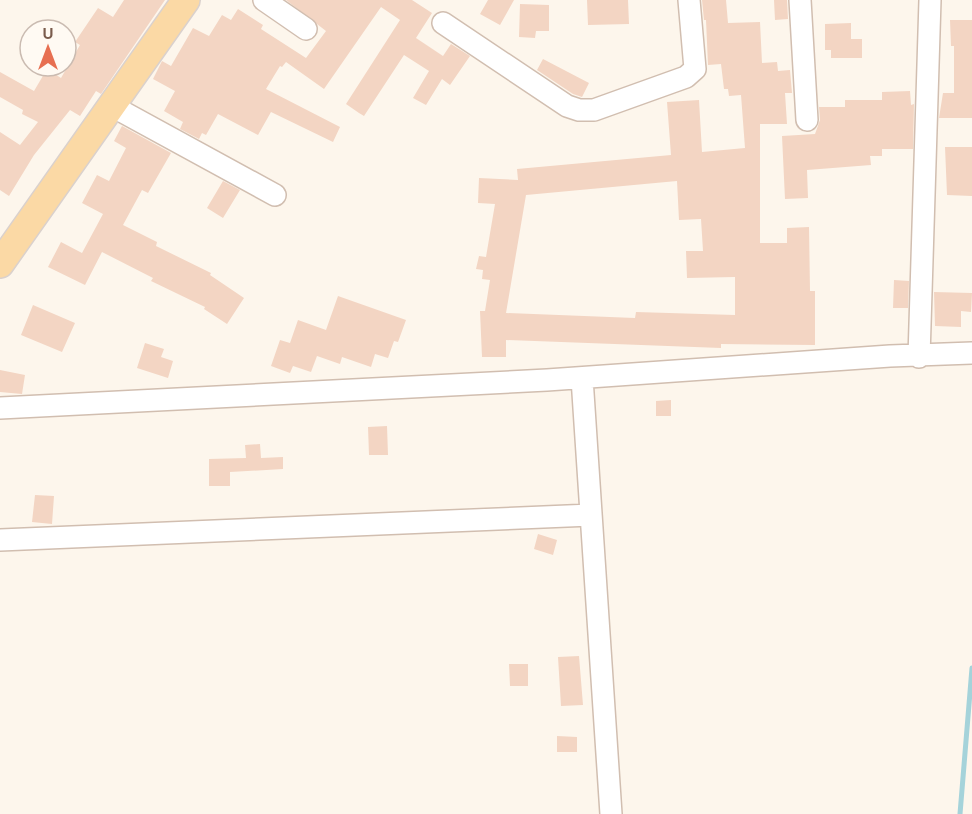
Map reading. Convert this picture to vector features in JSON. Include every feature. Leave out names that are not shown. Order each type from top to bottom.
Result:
[{"type":"main road","points":[[0,264],[186,0]]},
{"type":"street","points":[[264,0],[306,29]]},
{"type":"street","points":[[443,23],[567,106],[579,110],[594,110],[686,77],[695,69],[690,0]]},
{"type":"street","points":[[800,0],[807,120]]},
{"type":"street","points":[[919,357],[930,0]]},
{"type":"street","points":[[112,106],[275,195]]},
{"type":"street","points":[[0,408],[582,378],[890,356],[919,357],[969,353]]},
{"type":"street","points":[[582,378],[611,814]]},
{"type":"street","points":[[0,540],[591,515]]},
{"type":"building","points":[[124,0],[165,0],[101,94],[96,91],[80,116],[70,110],[34,155],[9,196],[0,190],[0,132],[20,145],[38,122],[22,114],[23,110],[0,97],[0,72],[34,91],[42,78],[78,78],[80,45],[78,38],[98,8],[113,17]]},
{"type":"building","points":[[286,0],[412,0],[432,13],[416,38],[443,56],[451,44],[470,56],[450,85],[442,79],[426,105],[413,98],[429,71],[404,55],[364,116],[346,104],[400,20],[381,7],[324,89],[286,62],[282,67],[280,66],[266,89],[340,127],[333,142],[271,112],[258,135],[218,114],[206,135],[202,133],[199,139],[180,129],[183,122],[164,111],[175,91],[153,79],[162,61],[171,66],[193,28],[209,36],[222,15],[231,20],[238,9],[263,25],[261,29],[306,58],[326,31]]},
{"type":"building","points":[[488,0],[514,0],[500,25],[480,14]]},
{"type":"building","points":[[587,0],[628,0],[629,24],[588,25]]},
{"type":"building","points":[[702,0],[726,0],[728,23],[760,22],[762,63],[777,62],[778,71],[790,70],[792,93],[785,93],[787,124],[760,124],[760,243],[787,243],[787,228],[809,227],[810,291],[815,291],[815,345],[721,344],[721,348],[506,340],[506,357],[482,357],[480,311],[485,311],[490,280],[482,279],[483,270],[476,269],[479,256],[486,257],[495,204],[478,203],[479,178],[518,180],[517,169],[671,155],[667,102],[699,100],[702,152],[745,148],[741,95],[729,96],[728,89],[724,89],[721,64],[708,65],[706,20],[704,20]],"holes":[[[677,181],[679,220],[701,219],[703,251],[686,251],[687,278],[735,277],[735,315],[636,312],[635,318],[506,313],[526,195]]]},
{"type":"building","points":[[774,0],[787,0],[788,19],[775,20]]},
{"type":"building","points":[[520,4],[549,5],[549,31],[536,31],[535,38],[519,37]]},
{"type":"building","points":[[950,20],[972,20],[972,118],[939,118],[943,93],[954,93],[954,46],[951,46]]},
{"type":"building","points":[[851,23],[851,39],[862,39],[862,58],[831,58],[831,50],[825,50],[825,24]]},
{"type":"building","points":[[543,59],[589,83],[582,97],[573,94],[537,70]]},
{"type":"building","points":[[910,91],[911,105],[914,104],[913,149],[882,149],[882,156],[870,156],[871,165],[807,170],[808,198],[785,199],[782,136],[815,134],[820,120],[819,107],[845,107],[845,100],[882,100],[882,92]]},
{"type":"building","points":[[122,126],[171,153],[148,193],[142,190],[123,225],[157,242],[156,246],[211,273],[210,275],[244,298],[227,324],[204,309],[205,307],[151,281],[153,278],[102,252],[85,285],[48,267],[61,242],[82,253],[103,214],[82,203],[97,175],[109,181],[126,148],[114,141]]},
{"type":"building","points":[[945,147],[972,147],[972,196],[947,195]]},
{"type":"building","points":[[223,181],[240,190],[223,218],[207,208]]},
{"type":"building","points":[[894,280],[909,281],[908,308],[893,308]]},
{"type":"building","points":[[934,292],[972,293],[971,312],[961,311],[961,327],[935,326]]},
{"type":"building","points":[[338,296],[406,320],[398,342],[394,341],[388,358],[375,354],[371,367],[342,357],[340,364],[317,356],[311,372],[293,366],[290,373],[271,366],[280,340],[290,343],[298,320],[326,330]]},
{"type":"building","points":[[33,305],[75,323],[62,352],[21,335]]},
{"type":"building","points":[[145,343],[164,349],[161,357],[173,361],[168,378],[137,368]]},
{"type":"building","points":[[0,370],[25,375],[22,394],[0,392]]},
{"type":"building","points":[[671,400],[671,416],[656,416],[656,401]]},
{"type":"building","points":[[387,426],[388,455],[369,455],[368,427]]},
{"type":"building","points":[[260,444],[261,458],[283,457],[283,469],[230,472],[230,486],[209,486],[209,459],[246,458],[245,445]]},
{"type":"building","points":[[35,495],[54,496],[52,524],[32,522]]},
{"type":"building","points":[[538,534],[557,540],[553,555],[534,549]]},
{"type":"building","points":[[579,656],[583,705],[561,706],[558,657]]},
{"type":"building","points":[[509,664],[528,664],[528,686],[510,686]]},
{"type":"building","points":[[557,736],[577,737],[577,752],[557,752]]},
{"type":"waterway","points":[[960,814],[972,668]]}]
